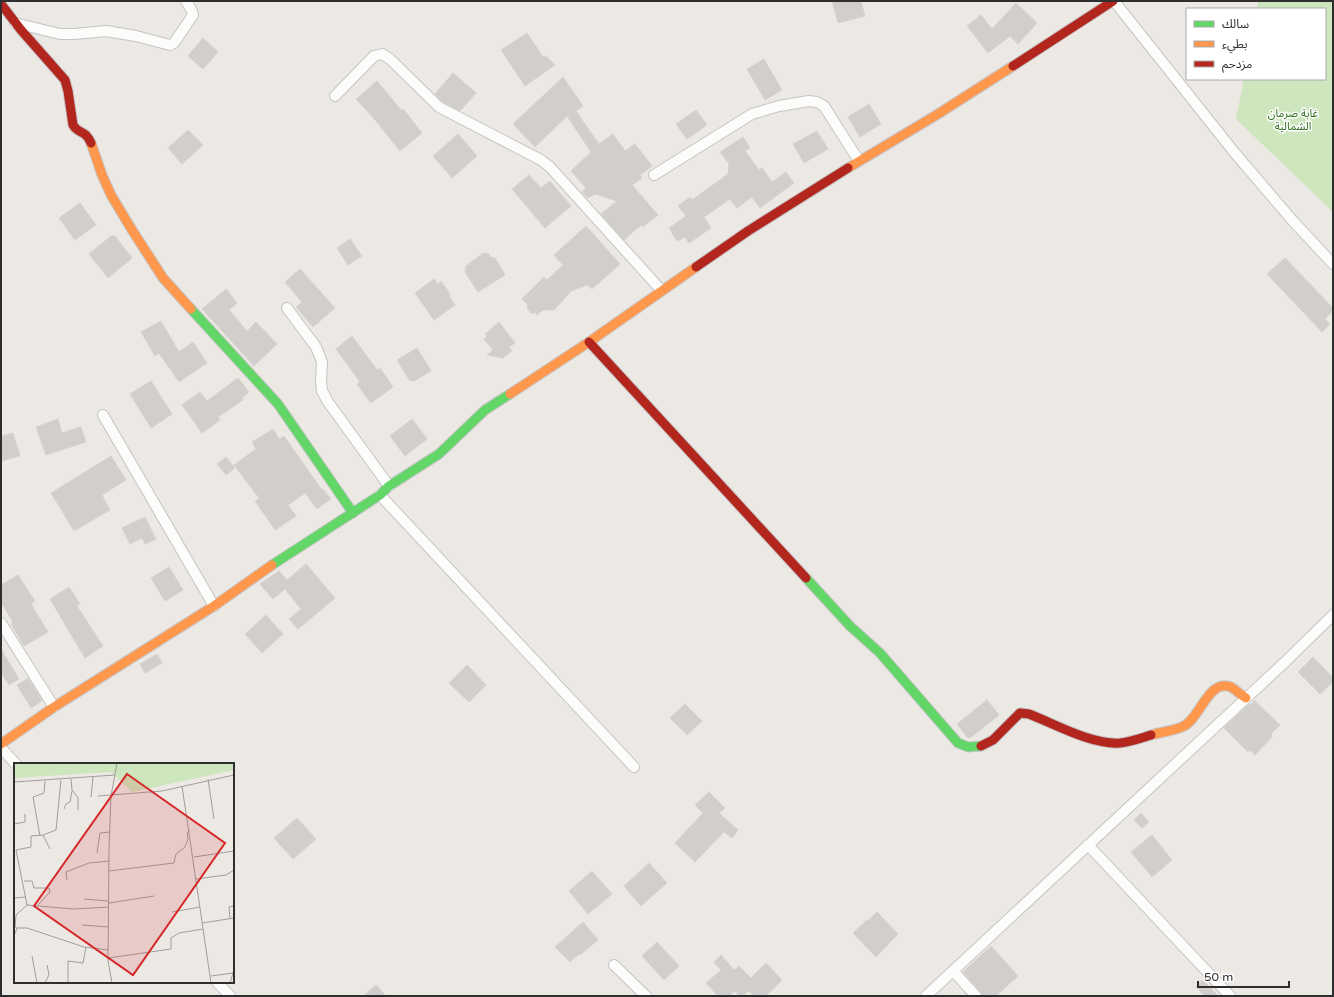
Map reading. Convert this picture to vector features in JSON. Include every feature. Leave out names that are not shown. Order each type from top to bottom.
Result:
[{"type":"street","points":[[15,23],[60,34],[106,31],[136,36],[170,45],[174,43],[193,15],[186,1]]},
{"type":"street","points":[[1,744],[54,707],[214,606],[252,578],[354,513],[380,495],[389,486],[440,454],[485,410],[589,342],[661,290],[748,231],[938,114],[1114,1],[1234,152],[1292,220],[1333,264]]},
{"type":"street","points":[[1,4],[15,23],[64,79],[70,95],[70,109],[73,125],[88,136],[111,195],[163,278],[226,349],[278,404],[354,513]]},
{"type":"street","points":[[335,96],[374,56],[382,54],[390,59],[439,107],[541,160],[550,167],[661,290]]},
{"type":"street","points":[[654,175],[752,114],[779,106],[809,101],[817,102],[824,106],[860,161]]},
{"type":"street","points":[[286,308],[316,347],[322,362],[322,391],[328,402],[389,486]]},
{"type":"street","points":[[589,342],[850,626],[880,653],[958,743],[965,747],[972,748],[985,745],[996,738],[1020,713],[1026,712],[1042,720],[1093,738],[1111,743],[1121,743],[1184,726],[1192,719],[1212,691],[1220,686],[1230,687],[1246,698]]},
{"type":"street","points":[[103,416],[214,606]]},
{"type":"street","points":[[380,495],[634,767]]},
{"type":"street","points":[[926,996],[1333,615]]},
{"type":"street","points":[[1,623],[54,707]]},
{"type":"street","points":[[1,748],[15,763]]},
{"type":"street","points":[[1088,845],[1230,996]]},
{"type":"street","points":[[614,965],[646,996]]},
{"type":"street","points":[[953,971],[976,996]]},
{"type":"street","points":[[218,983],[230,996]]},
{"type":"green space","name":"غابة صرمان الشمالية","points":[[1258,1],[1333,1],[1333,212],[1236,119],[1244,80],[1326,80],[1326,8],[1257,8]]},
{"type":"building","points":[[832,1],[861,1],[865,16],[838,23]]},
{"type":"building","points":[[1016,3],[1037,23],[1018,44],[1010,36],[988,53],[967,26],[981,15],[992,29]]},
{"type":"building","points":[[527,33],[543,57],[546,56],[555,65],[525,86],[501,50]]},
{"type":"building","points":[[203,38],[218,52],[203,69],[188,56]]},
{"type":"building","points":[[764,59],[782,90],[765,100],[747,69]]},
{"type":"building","points":[[453,73],[476,93],[460,111],[443,102],[435,94]]},
{"type":"building","points":[[563,77],[583,106],[576,111],[599,144],[613,134],[625,151],[635,144],[652,166],[640,175],[642,178],[632,185],[658,215],[643,227],[641,225],[624,240],[601,214],[617,201],[595,194],[588,198],[582,192],[586,188],[571,171],[591,152],[567,116],[535,147],[513,124]]},
{"type":"building","points":[[377,81],[401,110],[403,109],[422,133],[400,151],[356,99]]},
{"type":"building","points":[[869,104],[881,124],[860,137],[848,117]]},
{"type":"building","points":[[696,110],[707,125],[687,139],[676,124]]},
{"type":"building","points":[[188,130],[203,145],[182,164],[168,148]]},
{"type":"building","points":[[817,131],[828,149],[804,163],[793,144]]},
{"type":"building","points":[[458,134],[477,156],[452,178],[433,156]]},
{"type":"building","points":[[743,137],[750,148],[745,151],[759,170],[762,168],[772,182],[786,172],[794,183],[760,208],[752,197],[737,208],[730,199],[704,217],[711,228],[689,243],[685,237],[677,241],[669,228],[686,216],[678,206],[690,197],[692,200],[728,174],[729,164],[720,152]]},
{"type":"building","points":[[529,175],[541,188],[550,181],[571,206],[545,228],[512,189]]},
{"type":"building","points":[[80,203],[96,225],[75,240],[59,218]]},
{"type":"building","points":[[586,226],[620,264],[592,289],[587,285],[571,291],[554,310],[543,310],[537,315],[534,312],[532,314],[527,308],[528,305],[522,299],[544,277],[547,280],[563,265],[554,255]]},
{"type":"building","points":[[111,236],[115,236],[132,258],[108,278],[89,254]]},
{"type":"building","points":[[350,239],[362,256],[348,265],[337,248]]},
{"type":"building","points":[[483,253],[489,254],[490,257],[495,258],[505,275],[478,292],[465,272],[466,266]]},
{"type":"building","points":[[1285,258],[1333,308],[1333,311],[1325,319],[1330,324],[1322,332],[1267,274]]},
{"type":"building","points":[[300,269],[335,308],[313,327],[296,307],[302,302],[285,282]]},
{"type":"building","points":[[434,279],[438,284],[441,281],[450,294],[450,297],[455,305],[434,320],[415,293]]},
{"type":"building","points":[[226,289],[237,303],[229,310],[247,331],[256,322],[277,344],[254,366],[202,309]]},
{"type":"building","points":[[161,321],[179,352],[193,342],[207,363],[179,382],[159,353],[155,356],[141,332]]},
{"type":"building","points":[[499,322],[515,343],[509,347],[512,351],[503,358],[487,355],[493,350],[484,339],[487,336],[485,334]]},
{"type":"building","points":[[352,336],[377,370],[380,368],[393,387],[371,403],[357,384],[360,382],[336,349]]},
{"type":"building","points":[[417,348],[431,371],[414,381],[410,381],[397,360]]},
{"type":"building","points":[[238,378],[249,392],[242,398],[243,400],[218,417],[220,420],[202,433],[182,405],[200,392],[207,401]]},
{"type":"building","points":[[151,381],[172,414],[151,428],[130,394]]},
{"type":"building","points":[[58,419],[62,433],[81,427],[86,442],[46,455],[36,427]]},
{"type":"building","points":[[412,419],[427,439],[405,456],[390,436]]},
{"type":"building","points":[[273,429],[279,439],[284,436],[322,490],[323,489],[331,499],[317,509],[305,493],[288,505],[296,516],[275,530],[255,501],[259,498],[234,465],[256,449],[252,442]]},
{"type":"building","points":[[13,433],[20,456],[1,461],[1,436]]},
{"type":"building","points":[[111,456],[126,480],[102,495],[110,510],[74,531],[51,493]]},
{"type":"building","points":[[226,457],[235,468],[226,475],[217,464]]},
{"type":"building","points":[[145,517],[156,539],[145,544],[142,538],[130,544],[122,528]]},
{"type":"building","points":[[306,564],[335,598],[298,629],[289,619],[301,609],[285,589],[273,599],[260,584],[279,571],[287,580]]},
{"type":"building","points":[[169,567],[183,590],[165,601],[151,578]]},
{"type":"building","points":[[18,575],[35,601],[31,604],[48,632],[24,646],[11,624],[13,622],[1,602],[1,585]]},
{"type":"building","points":[[69,587],[80,604],[77,606],[103,646],[85,658],[50,599]]},
{"type":"building","points":[[266,615],[283,634],[262,653],[245,634]]},
{"type":"building","points":[[1,649],[19,679],[9,685],[1,672]]},
{"type":"building","points":[[157,654],[162,663],[145,673],[140,664]]},
{"type":"building","points":[[1313,657],[1333,678],[1333,682],[1320,694],[1298,672]]},
{"type":"building","points":[[467,665],[486,685],[469,702],[449,683]]},
{"type":"building","points":[[28,678],[42,701],[31,708],[17,685]]},
{"type":"building","points":[[987,700],[999,715],[968,738],[957,724]]},
{"type":"building","points":[[1254,700],[1280,725],[1271,734],[1272,737],[1255,755],[1250,750],[1248,752],[1224,728],[1247,706],[1253,703]]},
{"type":"building","points":[[685,704],[702,721],[687,735],[670,718]]},
{"type":"building","points":[[709,792],[725,808],[719,813],[738,830],[732,838],[724,832],[695,862],[675,843],[703,813],[695,805]]},
{"type":"building","points":[[1141,813],[1149,822],[1142,828],[1134,820]]},
{"type":"building","points":[[297,818],[316,839],[293,859],[274,838]]},
{"type":"building","points":[[1152,835],[1172,860],[1152,877],[1131,852]]},
{"type":"building","points":[[649,863],[667,883],[641,906],[624,886]]},
{"type":"building","points":[[592,871],[612,894],[588,914],[569,891]]},
{"type":"building","points":[[877,912],[898,934],[876,957],[853,933]]},
{"type":"building","points":[[583,922],[598,940],[570,962],[555,947]]},
{"type":"building","points":[[657,942],[679,966],[664,980],[642,956]]},
{"type":"building","points":[[991,946],[1018,976],[996,996],[982,996],[981,992],[963,972]]},
{"type":"building","points":[[721,955],[734,970],[739,966],[751,978],[766,963],[782,980],[766,996],[754,996],[749,991],[743,996],[739,996],[735,991],[729,996],[718,996],[706,983],[721,970],[714,962]]},
{"type":"building","points":[[1203,980],[1218,996],[1204,996],[1196,986]]},
{"type":"building","points":[[376,985],[386,996],[363,996]]},
{"type":"traffic: fast","points":[[191,309],[278,404],[353,513]]},
{"type":"traffic: fast","points":[[272,565],[380,495],[389,486],[439,454],[485,410],[510,394]]},
{"type":"traffic: fast","points":[[806,578],[850,626],[880,653],[958,743],[968,747],[981,746]]},
{"type":"traffic: slow","points":[[848,168],[938,114],[1013,66]]},
{"type":"traffic: slow","points":[[91,143],[102,175],[111,195],[132,230],[163,278],[191,309]]},
{"type":"traffic: slow","points":[[510,394],[589,342],[696,267]]},
{"type":"traffic: slow","points":[[1,744],[54,707],[214,606],[272,565]]},
{"type":"traffic: slow","points":[[1151,735],[1180,728],[1190,722],[1205,700],[1217,688],[1223,686],[1231,687],[1246,698]]},
{"type":"traffic: jam","points":[[1013,66],[1113,1]]},
{"type":"traffic: jam","points":[[1,4],[21,30],[65,80],[73,125],[84,134],[91,143]]},
{"type":"traffic: jam","points":[[696,267],[748,231],[848,168]]},
{"type":"traffic: jam","points":[[589,342],[806,578]]},
{"type":"traffic: jam","points":[[981,746],[993,740],[1020,713],[1029,714],[1074,733],[1109,743],[1120,743],[1136,740],[1151,735]]}]
